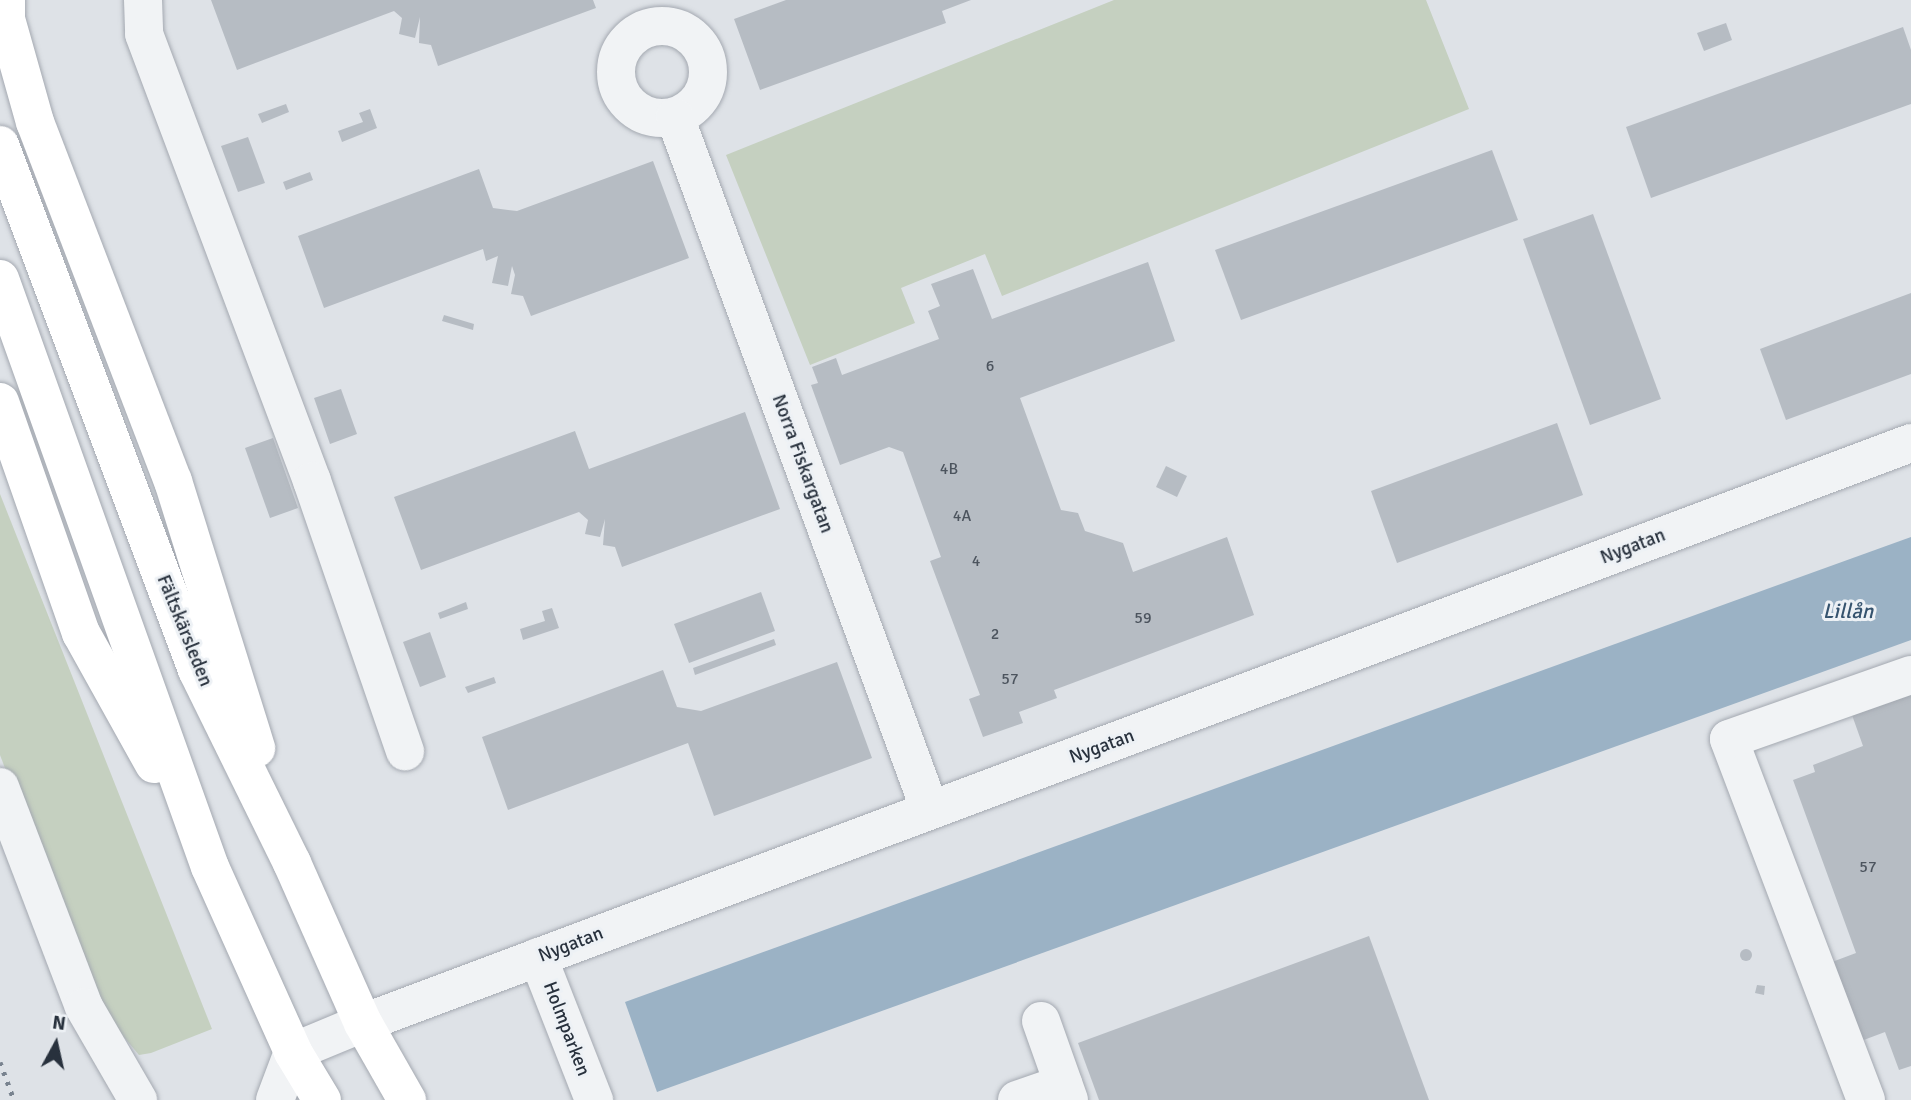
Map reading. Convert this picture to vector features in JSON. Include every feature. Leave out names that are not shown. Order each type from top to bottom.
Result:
[{"type":"main road","points":[[6,0],[6,19],[35,122],[173,481],[292,863]]},
{"type":"main road","name":"Fältskärsleden","points":[[0,145],[197,670],[292,863],[363,1023],[407,1100]]},
{"type":"main road","points":[[0,279],[211,867],[293,1052],[322,1100]]},
{"type":"main road","points":[[0,401],[81,633],[211,867]]},
{"type":"street","points":[[143,0],[144,34],[312,481],[405,751]]},
{"type":"street","points":[[635,15],[690,34],[705,55],[708,80],[702,96],[675,117],[642,114],[619,89],[618,56],[635,15]]},
{"type":"street","name":"Norra Fiskargatan","points":[[675,117],[930,810]]},
{"type":"street","name":"Nygatan","points":[[293,1052],[538,957],[1911,443]]},
{"type":"street","points":[[1866,1100],[1729,739],[1911,675]]},
{"type":"street","points":[[0,787],[84,1007],[138,1100]]},
{"type":"street","name":"Holmparken","points":[[538,957],[594,1100]]},
{"type":"street","points":[[1017,1100],[1066,1092],[1041,1021]]},
{"type":"street","points":[[275,1100],[293,1052]]},
{"type":"green space","points":[[1114,0],[1426,0],[1469,109],[1002,296],[985,254],[901,288],[915,323],[810,365],[726,155]]},
{"type":"green space","points":[[0,494],[212,1029],[151,1053],[139,1055],[95,1003],[0,755]]},
{"type":"water","name":"Lillån","points":[[1911,537],[1911,640],[657,1092],[625,1002]]},
{"type":"building","points":[[211,0],[593,0],[596,8],[438,66],[431,45],[419,43],[420,17],[415,38],[399,34],[402,18],[394,11],[237,70]]},
{"type":"building","points":[[786,0],[971,0],[942,11],[946,23],[760,90],[734,19]]},
{"type":"building","points":[[1726,23],[1732,40],[1704,51],[1697,33]]},
{"type":"building","points":[[1903,27],[1911,50],[1911,104],[1651,198],[1626,127]]},
{"type":"building","points":[[286,104],[289,112],[262,123],[258,114]]},
{"type":"building","points":[[370,109],[377,128],[342,142],[338,131],[363,122],[359,113]]},
{"type":"building","points":[[248,137],[265,183],[238,192],[221,146]]},
{"type":"building","points":[[1492,150],[1518,220],[1241,320],[1215,250]]},
{"type":"building","points":[[653,161],[689,258],[531,316],[523,296],[511,294],[515,275],[512,266],[508,286],[492,283],[498,256],[486,261],[483,249],[324,308],[298,236],[479,169],[493,208],[517,211]]},
{"type":"building","points":[[310,172],[313,180],[286,190],[283,182]]},
{"type":"building","points":[[1593,214],[1661,399],[1590,425],[1523,239]]},
{"type":"building","points":[[1148,262],[1175,341],[1020,398],[1061,510],[1078,513],[1085,531],[1123,543],[1133,572],[1227,537],[1254,615],[1054,690],[1057,698],[1019,712],[1023,723],[983,737],[969,699],[980,695],[930,561],[941,557],[903,452],[889,447],[840,465],[811,385],[818,383],[812,367],[836,358],[842,375],[939,339],[928,311],[940,306],[931,284],[973,269],[992,319]]},
{"type":"building","points":[[1911,293],[1911,374],[1786,420],[1760,349]]},
{"type":"building","points":[[444,315],[474,324],[473,330],[442,321]]},
{"type":"building","points":[[341,389],[357,434],[330,444],[314,398]]},
{"type":"building","points":[[745,412],[780,509],[622,567],[615,547],[603,545],[605,519],[600,537],[585,534],[588,520],[579,512],[421,570],[394,497],[575,431],[589,469]]},
{"type":"building","points":[[1557,423],[1583,495],[1397,563],[1371,491]]},
{"type":"building","points":[[273,438],[298,508],[270,518],[245,448]]},
{"type":"building","points":[[1166,466],[1187,476],[1177,497],[1156,487]]},
{"type":"building","points":[[761,592],[775,631],[689,663],[674,624]]},
{"type":"building","points":[[466,602],[468,609],[440,619],[438,613]]},
{"type":"building","points":[[552,608],[559,628],[523,640],[520,629],[545,621],[542,611]]},
{"type":"building","points":[[430,632],[446,677],[420,687],[403,642]]},
{"type":"building","points":[[774,639],[776,645],[695,675],[693,668]]},
{"type":"building","points":[[837,662],[872,758],[714,816],[688,743],[508,810],[482,737],[663,670],[677,707],[701,711]]},
{"type":"building","points":[[494,677],[496,683],[468,693],[465,687]]},
{"type":"building","points":[[1911,694],[1911,1066],[1899,1070],[1885,1032],[1861,1041],[1832,962],[1856,953],[1793,780],[1815,772],[1813,765],[1863,746],[1852,715]]},
{"type":"building","points":[[1369,936],[1429,1100],[1099,1100],[1078,1043]]},
{"type":"building","points":[[1746,949],[1752,955],[1746,961],[1740,955]]},
{"type":"building","points":[[1757,985],[1765,986],[1764,995],[1755,993]]},
{"type":"railway","points":[[0,1062],[14,1100]]}]
